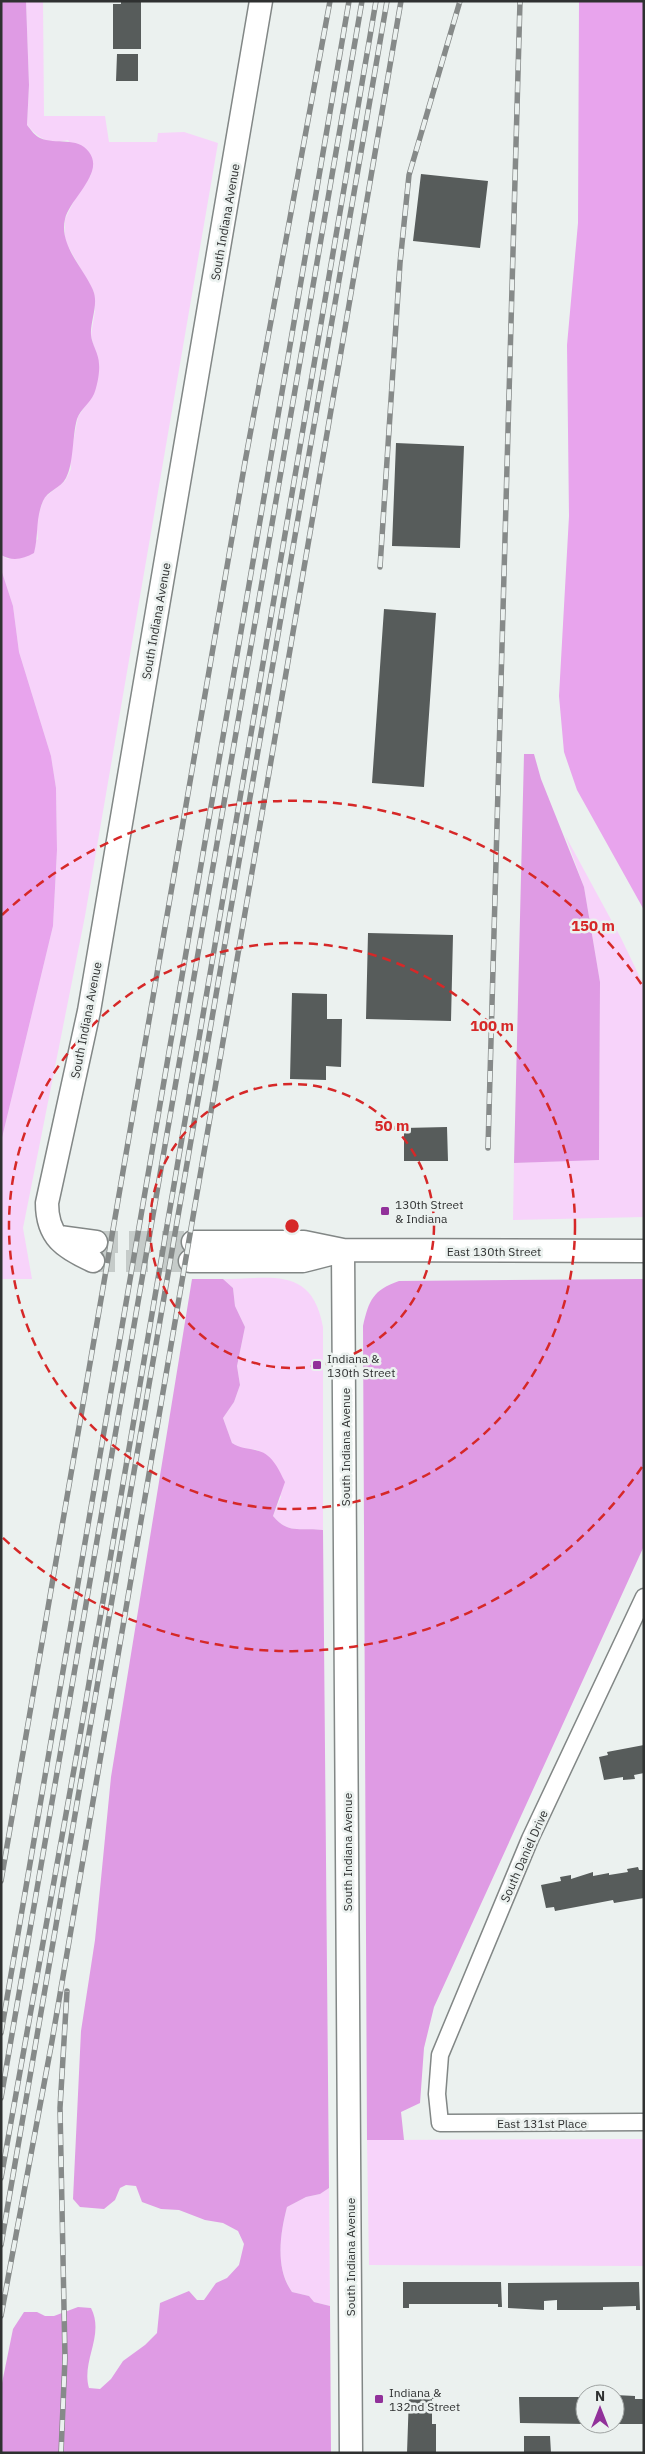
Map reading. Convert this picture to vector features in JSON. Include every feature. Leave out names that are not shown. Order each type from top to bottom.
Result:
[{"type":"main road","name":"South Indiana Avenue","points":[[94,1251],[70,1251],[56,1237],[48,1222],[47,1203],[93,992],[261,1]]},
{"type":"main road","name":"South Indiana Avenue","points":[[343,1250],[351,2453]]},
{"type":"main road","name":"East 130th Street","points":[[191,1251],[303,1260],[343,1250],[644,1250]]},
{"type":"street","name":"South Daniel Drive","points":[[440,2123],[437,2094],[440,2055],[530,1839],[644,1597]]},
{"type":"street","name":"East 131st Place","points":[[440,2123],[644,2122]]},
{"type":"shaded area","points":[[1,1],[26,1],[29,85],[27,125],[40,138],[79,144],[89,152],[93,160],[90,177],[68,211],[64,229],[65,238],[73,256],[89,281],[95,295],[91,335],[99,367],[94,394],[77,419],[69,472],[64,481],[43,501],[38,521],[34,553],[14,559],[1,555]]},
{"type":"shaded area","points":[[26,1],[43,1],[44,116],[105,116],[109,142],[157,142],[158,133],[184,132],[218,143],[85,916],[23,1228],[32,1279],[1,1279],[1,1142],[53,926],[57,850],[56,788],[51,756],[19,652],[13,606],[1,569],[1,555],[8,559],[38,539],[36,522],[44,498],[65,481],[71,469],[70,458],[78,417],[94,393],[94,347],[91,335],[95,311],[94,292],[65,241],[65,219],[78,193],[91,175],[68,140],[45,140],[27,125],[29,85]]},
{"type":"shaded area","points":[[579,1],[644,1],[644,910],[577,790],[564,752],[559,696],[569,516],[567,345],[578,223]]},
{"type":"shaded area","points":[[1,569],[13,606],[19,652],[51,756],[56,788],[57,850],[53,926],[1,1142]]},
{"type":"shaded area","points":[[524,754],[534,754],[541,779],[584,887],[600,982],[599,1160],[514,1163]]},
{"type":"shaded area","points":[[565,835],[621,938],[644,986],[644,1217],[513,1220],[514,1163],[599,1159],[600,982],[584,887]]},
{"type":"shaded area","points":[[273,1278],[287,1280],[299,1285],[310,1294],[318,1307],[323,1327],[323,1530],[290,1528],[279,1522],[273,1516],[281,1497],[258,1450],[240,1448],[232,1443],[223,1418],[234,1402],[240,1385],[237,1366],[245,1327],[235,1306],[233,1288],[223,1279]]},
{"type":"shaded area","points":[[192,1279],[223,1279],[233,1288],[235,1306],[245,1327],[237,1366],[240,1385],[234,1402],[223,1418],[232,1443],[266,1454],[277,1467],[285,1482],[273,1516],[279,1522],[290,1528],[323,1530],[329,2188],[320,2194],[306,2197],[287,2207],[282,2228],[280,2251],[283,2272],[292,2292],[309,2296],[314,2302],[330,2306],[331,2453],[1,2453],[1,2388],[13,2329],[24,2312],[37,2312],[45,2316],[54,2316],[78,2307],[91,2308],[95,2318],[95,2328],[87,2378],[89,2388],[100,2389],[111,2379],[123,2361],[145,2345],[157,2333],[160,2303],[189,2291],[197,2300],[204,2300],[216,2283],[227,2278],[239,2265],[244,2244],[238,2231],[223,2223],[205,2220],[179,2210],[161,2209],[142,2202],[136,2186],[126,2185],[120,2188],[115,2200],[104,2209],[80,2207],[73,2199],[81,2031],[95,1940],[111,1777]]},
{"type":"shaded area","points":[[644,1279],[644,1546],[434,2007],[424,2048],[420,2103],[401,2112],[404,2140],[367,2140],[363,1326],[368,1309],[373,1297],[378,1292],[390,1284],[399,1281]]},
{"type":"shaded area","points":[[644,2139],[644,2266],[369,2265],[367,2140]]},
{"type":"shaded area","points":[[329,2188],[330,2306],[314,2302],[309,2296],[292,2292],[283,2272],[280,2250],[282,2228],[287,2207],[306,2197],[320,2194]]},
{"type":"building","points":[[121,1],[141,1],[141,49],[113,49],[113,4],[121,4]]},
{"type":"building","points":[[117,54],[138,54],[138,81],[116,81]]},
{"type":"building","points":[[421,174],[488,181],[480,248],[413,241]]},
{"type":"building","points":[[396,443],[464,446],[460,548],[392,546]]},
{"type":"building","points":[[384,609],[436,613],[424,787],[372,783]]},
{"type":"building","points":[[368,933],[453,935],[451,1021],[366,1019]]},
{"type":"building","points":[[292,993],[327,994],[327,1019],[342,1019],[341,1067],[326,1066],[326,1080],[290,1079]]},
{"type":"building","points":[[447,1127],[448,1161],[404,1161],[404,1128]]},
{"type":"building","points":[[644,1745],[644,1773],[634,1775],[635,1779],[623,1780],[623,1777],[604,1780],[599,1757],[608,1755],[607,1752]]},
{"type":"building","points":[[638,1867],[639,1870],[644,1870],[644,1898],[614,1903],[613,1900],[555,1911],[554,1907],[546,1908],[541,1885],[561,1881],[560,1877],[571,1875],[571,1879],[593,1872],[593,1876],[609,1873],[609,1875],[628,1872],[627,1869]]},
{"type":"building","points":[[403,2282],[501,2282],[502,2307],[498,2307],[498,2304],[409,2304],[409,2308],[403,2308]]},
{"type":"building","points":[[639,2282],[640,2310],[636,2310],[636,2306],[603,2307],[603,2310],[557,2310],[557,2300],[544,2301],[544,2310],[508,2308],[508,2283]]},
{"type":"building","points":[[409,2395],[436,2395],[436,2399],[432,2399],[432,2424],[436,2424],[436,2453],[407,2453]]},
{"type":"building","points":[[625,2396],[635,2396],[635,2399],[644,2399],[644,2424],[625,2424]]},
{"type":"building","points":[[519,2397],[575,2397],[575,2424],[520,2423]]},
{"type":"building","points":[[524,2436],[550,2436],[551,2453],[524,2453]]},
{"type":"tunnel","points":[[96,1242],[193,1242]]},
{"type":"tunnel","points":[[93,1261],[190,1261]]},
{"type":"railway","points":[[1,1881],[245,462],[330,1]]},
{"type":"railway","points":[[1,2033],[349,1]]},
{"type":"railway","points":[[1,2098],[362,1]]},
{"type":"railway","points":[[1,2178],[81,1730],[376,1]]},
{"type":"railway","points":[[1,2245],[387,1]]},
{"type":"railway","points":[[1,2316],[52,2041],[401,1]]},
{"type":"railway","points":[[380,567],[400,263],[409,175],[460,1]]},
{"type":"railway","points":[[488,1148],[520,1]]},
{"type":"railway","points":[[61,2453],[65,2358],[60,2108],[67,1991]]},
{"type":"place","name":"130th Street & Indiana","points":[[385,1211]]},
{"type":"place","name":"Indiana & 130th Street","points":[[317,1365]]},
{"type":"place","name":"Indiana & 132nd Street","points":[[379,2399]]}]
